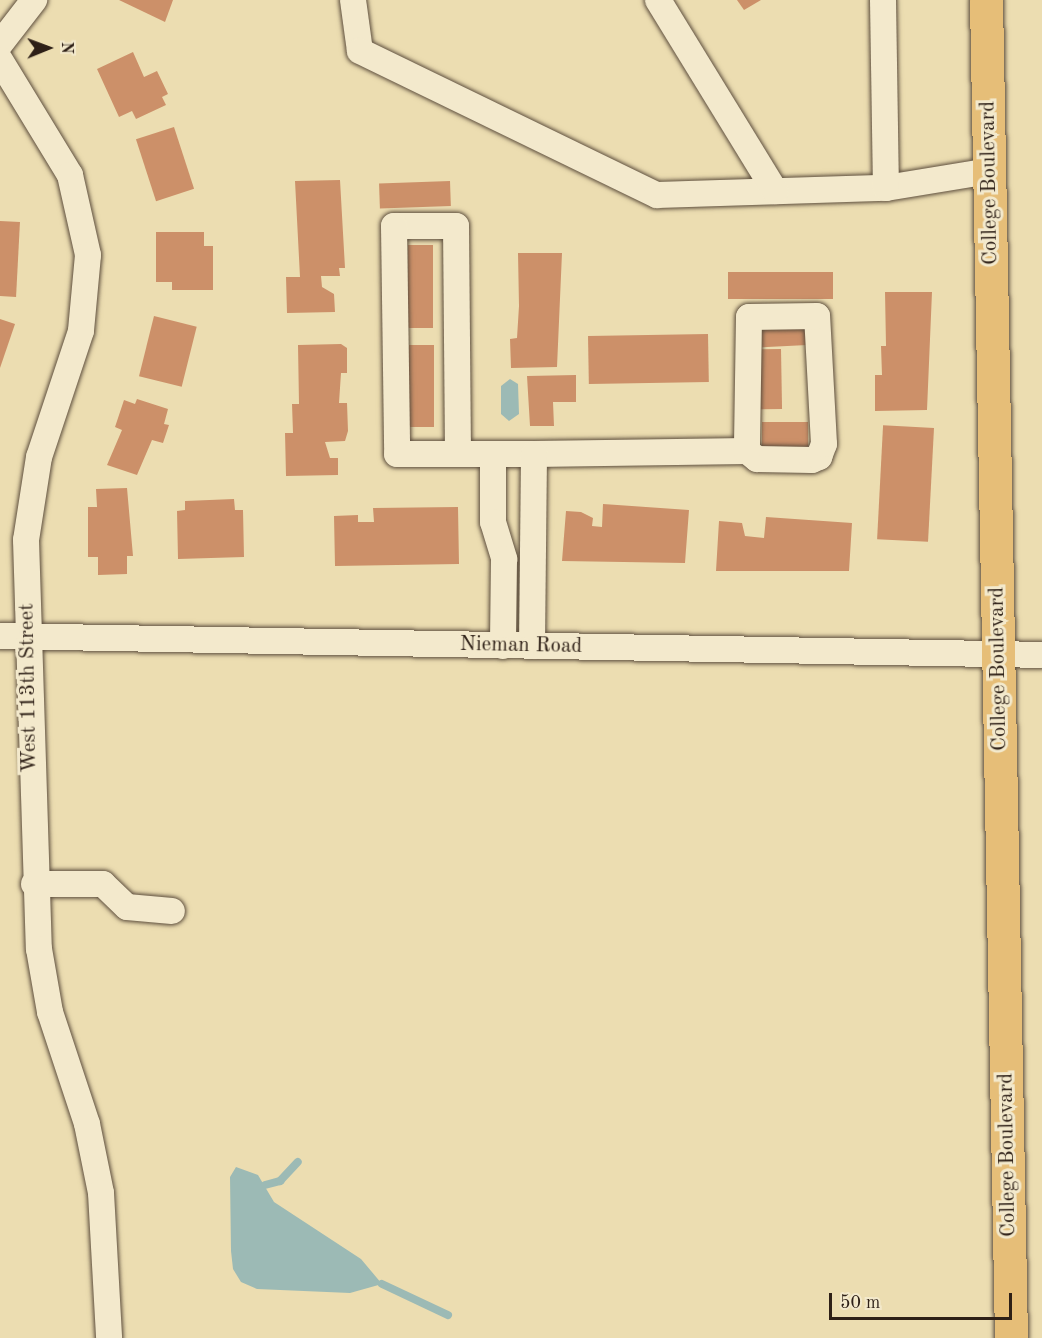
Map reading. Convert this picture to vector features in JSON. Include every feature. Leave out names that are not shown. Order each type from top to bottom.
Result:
[{"type":"main road","name":"College Boulevard","points":[[987,0],[1011,1338]]},
{"type":"street","points":[[0,45],[34,0]]},
{"type":"street","points":[[353,0],[354,38],[360,51],[657,195],[886,188],[990,171]]},
{"type":"street","points":[[658,0],[775,191]]},
{"type":"street","points":[[883,0],[886,188]]},
{"type":"street","name":"West 113th Street","points":[[0,60],[70,175],[88,255],[81,331],[29,503],[28,636],[34,884],[43,980],[87,1124],[101,1193],[109,1338]]},
{"type":"street","points":[[458,454],[456,226],[394,226],[397,454],[458,454],[493,454],[534,454],[747,451],[757,459],[819,458],[824,444],[817,316],[749,317],[747,451]]},
{"type":"street","points":[[493,454],[493,522],[504,559],[503,646]]},
{"type":"street","points":[[532,646],[534,454]]},
{"type":"street","name":"Nieman Road","points":[[0,636],[1042,655]]},
{"type":"street","points":[[34,884],[104,884],[127,907],[172,911]]},
{"type":"water","points":[[510,379],[518,384],[519,414],[509,421],[501,414],[501,386]]},
{"type":"water","points":[[236,1167],[258,1175],[274,1202],[361,1259],[382,1284],[350,1293],[257,1289],[241,1282],[233,1269],[231,1251],[230,1177]]},
{"type":"building","points":[[119,0],[173,0],[165,22]]},
{"type":"building","points":[[737,0],[761,0],[744,10]]},
{"type":"building","points":[[133,52],[144,77],[157,71],[168,94],[162,97],[166,105],[136,119],[132,111],[119,117],[97,69]]},
{"type":"building","points":[[174,127],[194,189],[156,201],[136,139]]},
{"type":"building","points":[[340,180],[345,268],[339,268],[340,276],[321,276],[322,287],[334,294],[335,312],[287,313],[286,277],[300,277],[295,181]]},
{"type":"building","points":[[450,181],[451,206],[380,208],[379,183]]},
{"type":"building","points":[[0,221],[20,222],[16,297],[0,296]]},
{"type":"building","points":[[156,232],[204,232],[204,246],[213,246],[213,290],[172,290],[172,282],[156,282]]},
{"type":"building","points":[[408,245],[433,245],[433,328],[408,328]]},
{"type":"building","points":[[518,253],[562,253],[557,367],[511,368],[510,339],[517,338],[519,306]]},
{"type":"building","points":[[728,272],[833,272],[833,299],[728,299]]},
{"type":"building","points":[[885,292],[932,292],[927,410],[875,411],[875,375],[882,375],[881,346],[886,346]]},
{"type":"building","points":[[154,316],[197,327],[182,387],[139,376]]},
{"type":"building","points":[[0,319],[15,324],[0,368]]},
{"type":"building","points":[[806,323],[807,345],[762,347],[761,325]]},
{"type":"building","points":[[708,334],[709,382],[589,384],[588,336]]},
{"type":"building","points":[[341,344],[347,348],[347,373],[341,373],[339,403],[347,403],[348,431],[345,441],[325,442],[330,458],[338,458],[338,475],[286,476],[285,433],[293,433],[292,404],[299,404],[298,345]]},
{"type":"building","points":[[409,345],[434,345],[434,427],[409,427]]},
{"type":"building","points":[[755,349],[781,349],[782,409],[756,409]]},
{"type":"building","points":[[576,375],[576,402],[553,402],[554,426],[530,426],[527,376]]},
{"type":"building","points":[[137,399],[168,409],[164,424],[169,425],[163,443],[152,440],[137,475],[107,465],[122,430],[115,427],[124,400],[135,404]]},
{"type":"building","points":[[762,422],[808,422],[808,447],[762,447]]},
{"type":"building","points":[[883,425],[934,428],[928,542],[877,539]]},
{"type":"building","points":[[127,488],[133,556],[127,556],[127,574],[98,575],[98,557],[88,557],[88,507],[97,507],[96,489]]},
{"type":"building","points":[[234,499],[235,510],[243,510],[244,557],[178,559],[177,511],[185,510],[185,501]]},
{"type":"building","points":[[603,504],[689,510],[685,563],[562,561],[566,511],[581,512],[593,518],[592,526],[602,527]]},
{"type":"building","points":[[458,507],[459,564],[335,566],[334,516],[358,515],[358,522],[374,522],[373,508]]},
{"type":"building","points":[[766,517],[852,523],[849,571],[716,571],[719,521],[742,523],[745,536],[764,538]]},
{"type":"waterway","points":[[265,1185],[280,1181],[298,1162]]},
{"type":"waterway","points":[[382,1284],[448,1315]]}]
